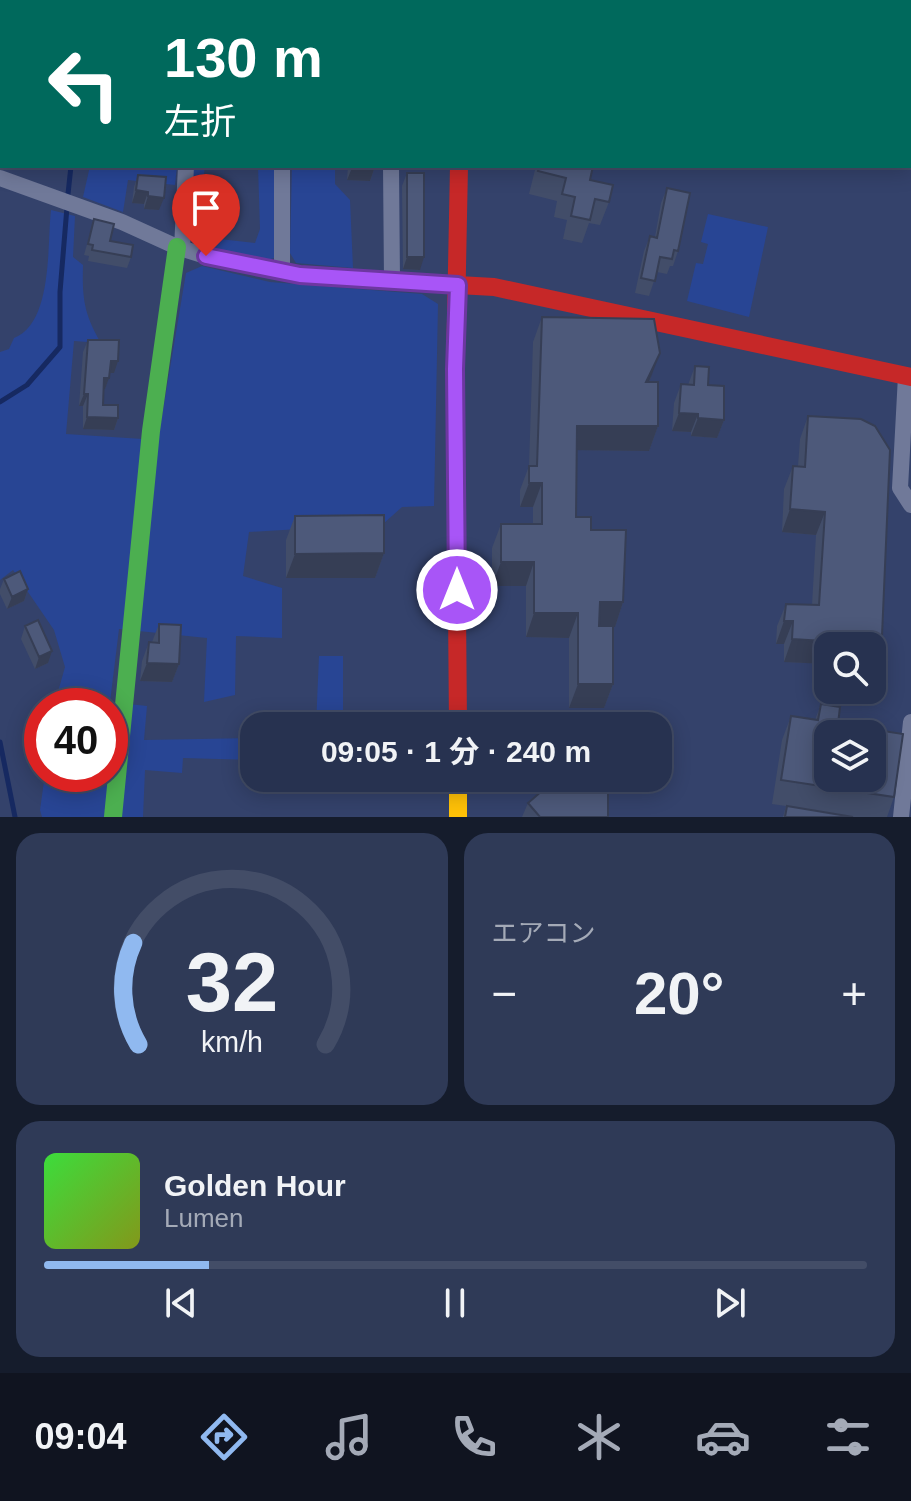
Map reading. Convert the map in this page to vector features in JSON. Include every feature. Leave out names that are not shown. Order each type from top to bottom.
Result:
[{"type":"street","points":[[113,817],[151,431],[179,248],[186,168]]},
{"type":"street","points":[[282,168],[282,272]]},
{"type":"street","points":[[391,168],[392,281]]},
{"type":"street","points":[[458,712],[455,369],[459,168]]},
{"type":"street","points":[[0,178],[206,256],[300,275],[494,287],[909,376],[900,488],[911,505]]},
{"type":"street","points":[[901,817],[911,722]]},
{"type":"street","points":[[458,792],[458,817]]},
{"type":"shaded area","points":[[90,168],[177,168],[175,185],[128,180],[123,212],[83,197]]},
{"type":"shaded area","points":[[192,168],[205,168],[197,234],[187,234]]},
{"type":"shaded area","points":[[258,168],[274,168],[274,258],[263,262],[208,246],[211,238],[255,243],[260,229]]},
{"type":"shaded area","points":[[292,168],[335,168],[335,184],[350,200],[353,268],[296,263],[290,253]]},
{"type":"shaded area","points":[[51,210],[75,216],[73,257],[83,265],[85,306],[101,343],[74,341],[66,434],[158,440],[186,273],[202,266],[270,282],[422,294],[438,304],[434,506],[402,507],[383,524],[249,532],[243,576],[282,588],[282,638],[236,636],[235,695],[204,702],[207,638],[119,629],[112,688],[59,688],[65,667],[54,630],[13,570],[0,580],[0,352],[9,349],[14,338],[27,330],[36,317],[48,262]]},
{"type":"shaded area","points":[[708,214],[768,227],[749,317],[687,301],[696,263],[703,264],[708,244],[701,242]]},
{"type":"shaded area","points":[[319,656],[343,656],[343,712],[317,712]]},
{"type":"shaded area","points":[[128,704],[147,706],[144,740],[240,738],[240,760],[183,758],[182,773],[145,770],[143,817],[42,817],[42,792],[128,792]]},
{"type":"building","points":[[539,168],[593,168],[590,180],[613,185],[609,202],[595,199],[590,220],[571,216],[575,197],[562,194],[566,178],[538,171]]},
{"type":"building","points":[[407,173],[424,173],[424,257],[407,257]]},
{"type":"building","points":[[138,175],[166,177],[164,198],[148,196],[148,192],[136,190]]},
{"type":"building","points":[[667,188],[690,193],[678,251],[674,250],[672,259],[660,257],[655,281],[641,278],[650,236],[657,238]]},
{"type":"building","points":[[94,219],[114,224],[110,241],[133,245],[131,257],[92,250],[93,245],[88,244]]},
{"type":"building","points":[[542,317],[654,319],[660,353],[646,382],[658,382],[658,426],[577,426],[576,517],[591,517],[591,530],[626,530],[623,602],[600,602],[599,626],[613,626],[613,684],[578,684],[578,613],[534,613],[534,562],[501,562],[501,524],[542,524],[542,483],[529,483],[529,466],[537,466]]},
{"type":"building","points":[[88,340],[119,340],[118,361],[111,361],[109,378],[104,378],[103,405],[118,405],[118,418],[87,417],[88,394],[84,394]]},
{"type":"building","points":[[695,366],[709,367],[708,385],[724,386],[724,420],[679,413],[681,384],[694,385]]},
{"type":"building","points":[[808,416],[861,419],[875,426],[890,450],[882,632],[814,632],[814,640],[792,639],[793,621],[784,621],[786,604],[819,605],[825,512],[790,509],[793,466],[805,467]]},
{"type":"building","points":[[384,515],[384,553],[295,554],[295,516]]},
{"type":"building","points":[[20,571],[28,589],[12,597],[4,579]]},
{"type":"building","points":[[38,620],[52,651],[39,657],[25,626]]},
{"type":"building","points":[[159,624],[181,625],[179,664],[147,663],[149,642],[159,643]]},
{"type":"building","points":[[821,704],[840,707],[838,720],[818,720]]},
{"type":"building","points":[[791,716],[818,720],[814,720],[814,785],[781,780]]},
{"type":"building","points":[[886,731],[903,734],[894,797],[861,792],[886,792]]},
{"type":"building","points":[[541,792],[608,792],[608,817],[540,817],[528,803]]},
{"type":"building","points":[[787,806],[853,817],[785,817]]},
{"type":"waterway","points":[[68,194],[71,168]]},
{"type":"waterway","points":[[0,402],[27,385],[60,347],[60,292],[67,207]]},
{"type":"waterway","points":[[0,742],[15,817]]},
{"type":"traffic: fast","points":[[113,817],[151,431],[177,247]]},
{"type":"traffic: slow","points":[[458,792],[458,817]]},
{"type":"traffic: jam","points":[[458,712],[455,369],[459,168]]},
{"type":"traffic: jam","points":[[458,285],[494,287],[911,377]]},
{"type":"route","points":[[206,256],[300,275],[458,285],[455,369],[457,590]]}]
